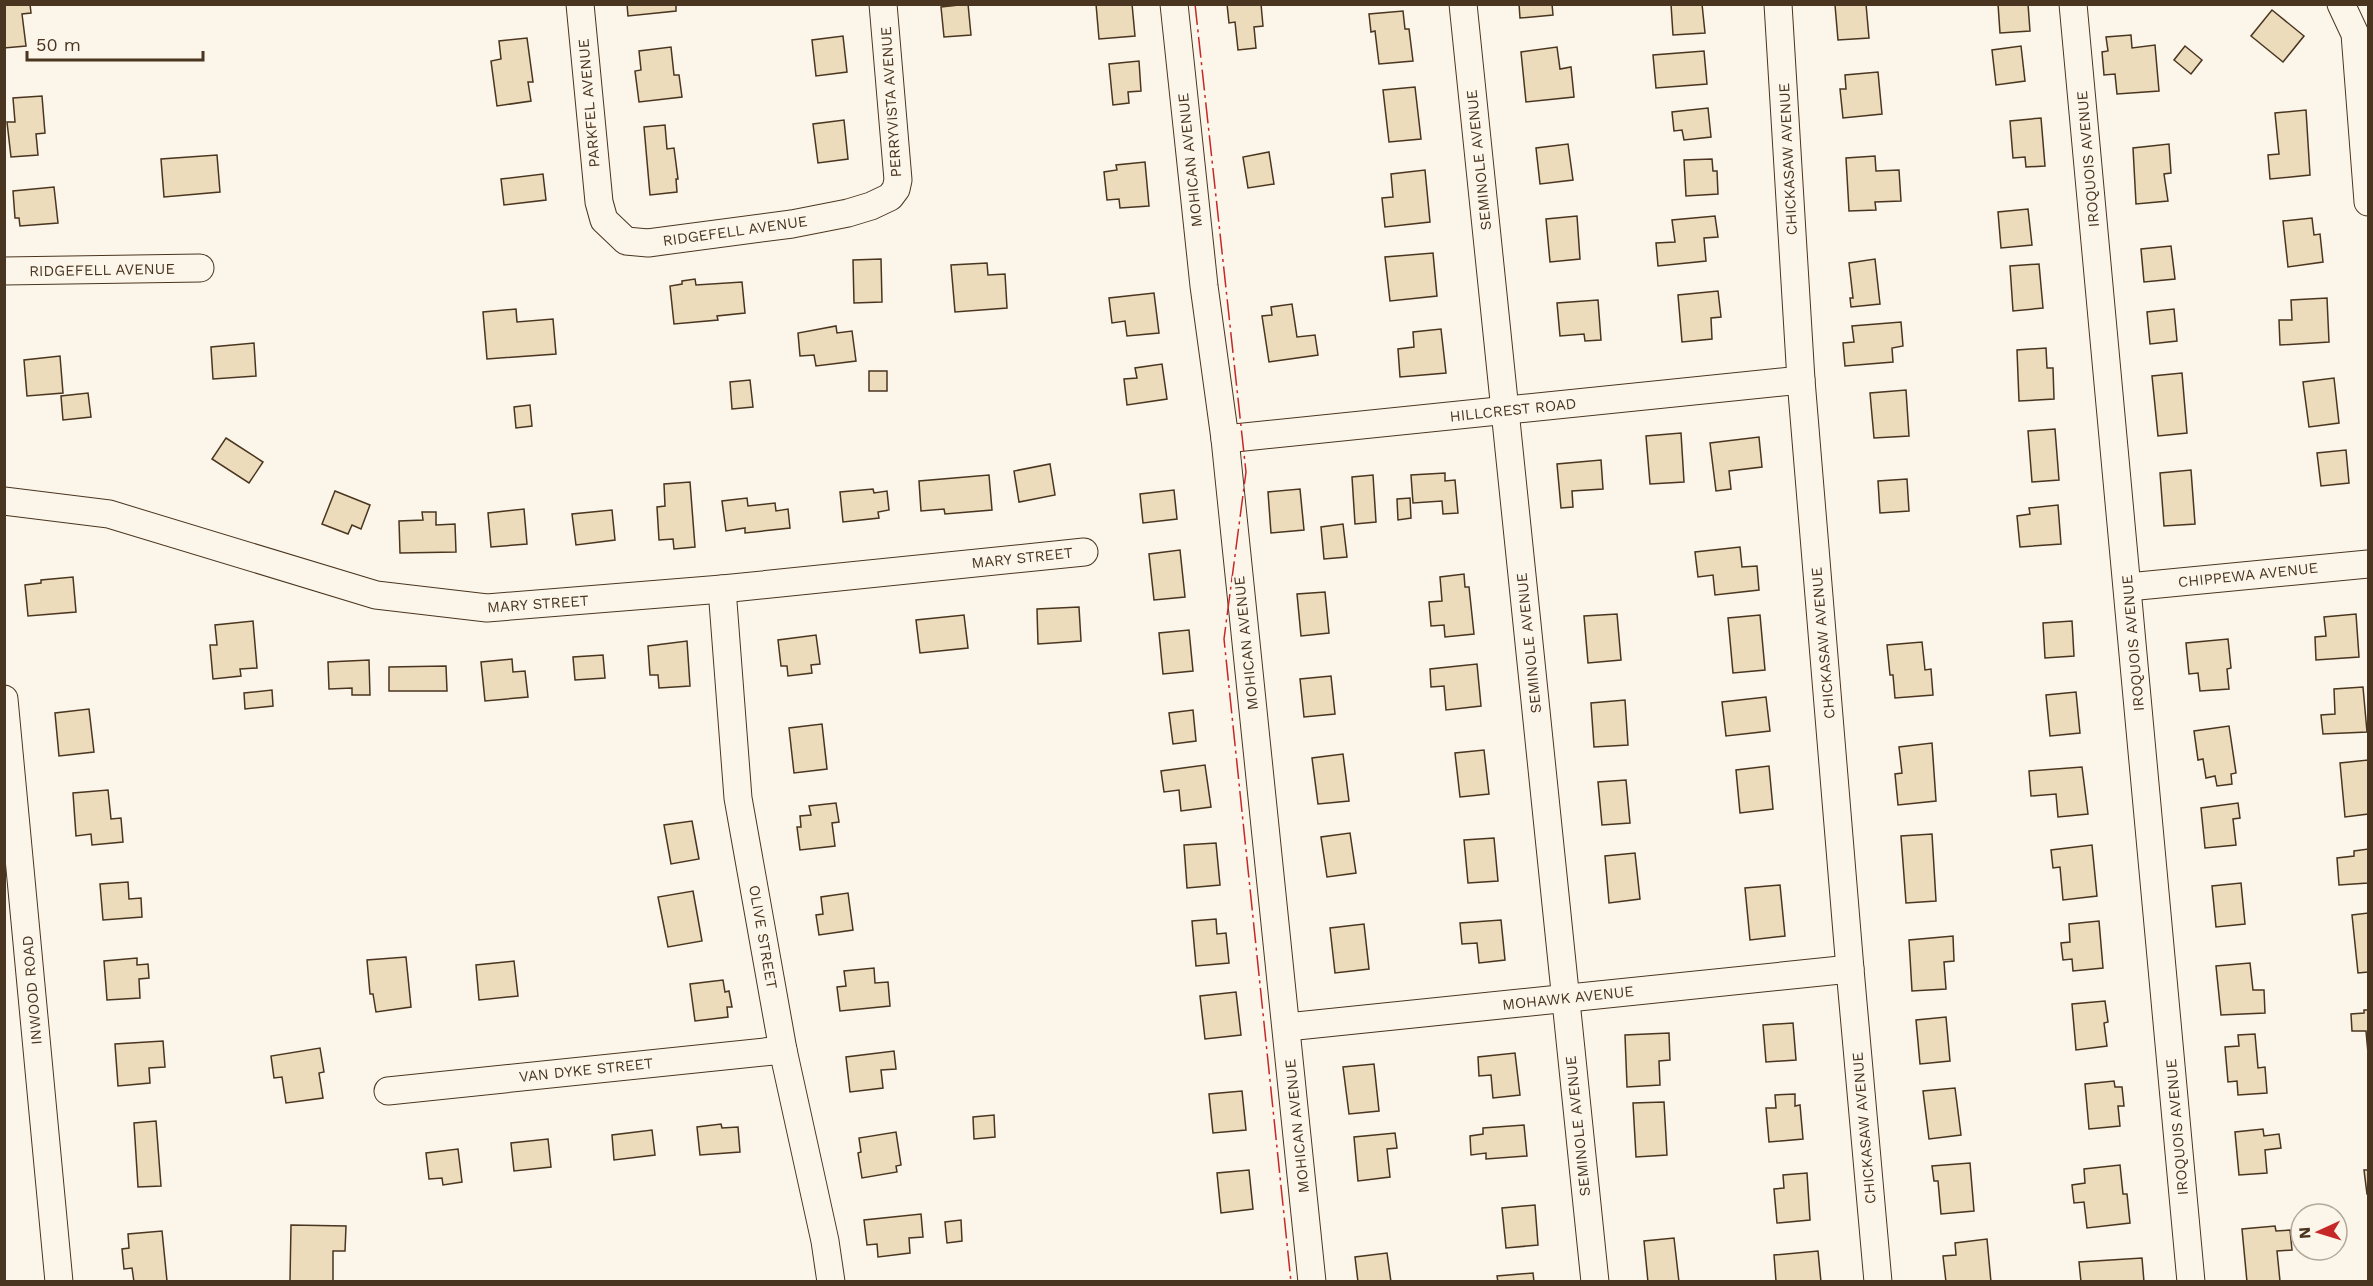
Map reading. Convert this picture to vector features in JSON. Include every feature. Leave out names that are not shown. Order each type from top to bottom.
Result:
[{"type":"street","name":"PARKFEL AVENUE","points":[[580,4],[599,202]]},
{"type":"street","name":"PERRYVISTA AVENUE","points":[[883,4],[898,180],[896,189],[890,197]]},
{"type":"street","name":"MOHICAN AVENUE","points":[[1174,4],[1204,286],[1225,439],[1312,1281]]},
{"type":"street","name":"SEMINOLE AVENUE","points":[[1463,4],[1594,1281]]},
{"type":"street","name":"CHICKASAW AVENUE","points":[[1778,4],[1801,380],[1878,1281]]},
{"type":"street","name":"IROQUOIS AVENUE","points":[[2073,4],[2191,1281]]},
{"type":"street","points":[[2341,4],[2355,34],[2368,202]]},
{"type":"street","name":"RIDGEFELL AVENUE","points":[[599,202],[604,220],[621,237],[626,241],[648,243],[792,224],[863,209],[890,197]]},
{"type":"street","name":"RIDGEFELL AVENUE","points":[[4,271],[200,268]]},
{"type":"street","name":"HILLCREST ROAD","points":[[1225,439],[1801,380]]},
{"type":"street","name":"MARY STREET","points":[[4,501],[109,514],[376,595],[487,608],[722,589],[1084,552]]},
{"type":"street","name":"CHIPPEWA AVENUE","points":[[2128,587],[2368,564]]},
{"type":"street","name":"OLIVE STREET","points":[[722,589],[738,798],[783,1050],[825,1241],[831,1281]]},
{"type":"street","name":"INWOOD ROAD","points":[[4,699],[59,1281]]},
{"type":"street","name":"MOHAWK AVENUE","points":[[1287,1027],[1850,969]]},
{"type":"street","name":"VAN DYKE STREET","points":[[388,1090],[783,1050]]},
{"type":"building","points":[[4,4],[30,4],[31,13],[22,14],[26,46],[4,48]]},
{"type":"building","points":[[627,4],[676,4],[676,11],[628,16]]},
{"type":"building","points":[[968,4],[971,35],[944,37],[941,7]]},
{"type":"building","points":[[1096,4],[1132,4],[1135,36],[1099,39]]},
{"type":"building","points":[[1227,4],[1261,4],[1263,26],[1254,27],[1256,48],[1238,50],[1235,22],[1229,23]]},
{"type":"building","points":[[1519,4],[1552,4],[1553,15],[1520,18]]},
{"type":"building","points":[[1671,4],[1702,4],[1705,33],[1673,35]]},
{"type":"building","points":[[1866,4],[1869,38],[1838,40],[1835,5]]},
{"type":"building","points":[[1998,4],[2028,4],[2030,31],[2000,33]]},
{"type":"building","points":[[2272,10],[2304,36],[2283,62],[2251,36]]},
{"type":"building","points":[[1403,11],[1405,29],[1409,29],[1413,61],[1379,64],[1375,31],[1371,32],[1369,14]]},
{"type":"building","points":[[2131,35],[2132,48],[2155,45],[2159,91],[2117,94],[2115,74],[2104,75],[2102,52],[2108,51],[2106,37]]},
{"type":"building","points":[[843,36],[847,72],[816,76],[812,40]]},
{"type":"building","points":[[527,38],[533,82],[528,82],[531,101],[497,106],[491,61],[501,59],[499,41]]},
{"type":"building","points":[[2021,46],[2025,81],[1996,85],[1992,50]]},
{"type":"building","points":[[2185,46],[2202,60],[2191,74],[2174,60]]},
{"type":"building","points":[[671,47],[674,75],[679,75],[682,97],[639,102],[635,71],[641,70],[639,51]]},
{"type":"building","points":[[1557,47],[1560,69],[1571,67],[1574,97],[1526,102],[1521,52]]},
{"type":"building","points":[[1704,51],[1707,84],[1656,88],[1653,55]]},
{"type":"building","points":[[1139,61],[1141,91],[1128,92],[1129,103],[1113,105],[1109,64]]},
{"type":"building","points":[[1878,72],[1882,114],[1843,118],[1840,89],[1846,89],[1845,75]]},
{"type":"building","points":[[1415,87],[1421,139],[1389,142],[1383,90]]},
{"type":"building","points":[[42,96],[45,133],[36,134],[38,155],[11,157],[7,122],[15,122],[13,98]]},
{"type":"building","points":[[1708,108],[1711,137],[1684,140],[1682,130],[1674,131],[1672,112]]},
{"type":"building","points":[[2306,110],[2310,175],[2270,179],[2268,155],[2279,154],[2275,113]]},
{"type":"building","points":[[2041,118],[2045,166],[2026,167],[2025,157],[2013,158],[2010,121]]},
{"type":"building","points":[[844,120],[848,159],[818,163],[813,124]]},
{"type":"building","points":[[665,125],[667,149],[674,148],[678,179],[676,179],[677,192],[650,195],[644,127]]},
{"type":"building","points":[[1568,144],[1573,180],[1540,184],[1536,148]]},
{"type":"building","points":[[2169,144],[2171,173],[2164,174],[2168,201],[2136,204],[2133,148]]},
{"type":"building","points":[[1269,152],[1274,184],[1248,188],[1243,157]]},
{"type":"building","points":[[217,155],[220,192],[164,197],[161,159]]},
{"type":"building","points":[[1875,156],[1876,171],[1899,170],[1901,201],[1875,202],[1876,210],[1849,211],[1846,158]]},
{"type":"building","points":[[1712,159],[1713,171],[1717,171],[1718,194],[1686,196],[1684,160]]},
{"type":"building","points":[[1145,162],[1149,206],[1120,208],[1119,199],[1107,200],[1104,172],[1117,170],[1116,165]]},
{"type":"building","points":[[1425,170],[1430,222],[1385,227],[1382,198],[1393,197],[1391,174]]},
{"type":"building","points":[[543,174],[546,200],[504,205],[501,179]]},
{"type":"building","points":[[54,187],[58,223],[20,226],[19,218],[15,218],[13,191]]},
{"type":"building","points":[[2028,209],[2032,245],[2001,248],[1998,212]]},
{"type":"building","points":[[1577,216],[1580,259],[1550,262],[1546,219]]},
{"type":"building","points":[[1715,216],[1718,237],[1704,238],[1706,261],[1658,266],[1656,243],[1675,242],[1672,220]]},
{"type":"building","points":[[2312,218],[2314,235],[2320,234],[2323,262],[2288,267],[2283,221]]},
{"type":"building","points":[[2171,246],[2175,279],[2144,282],[2141,249]]},
{"type":"building","points":[[1433,253],[1437,296],[1390,301],[1385,257]]},
{"type":"building","points":[[881,259],[882,302],[854,303],[853,260]]},
{"type":"building","points":[[1875,259],[1880,304],[1851,307],[1850,298],[1853,298],[1849,263]]},
{"type":"building","points":[[987,263],[988,275],[1005,274],[1007,308],[955,312],[951,265]]},
{"type":"building","points":[[2039,264],[2043,308],[2013,311],[2010,266]]},
{"type":"building","points":[[695,279],[696,285],[742,282],[745,313],[717,316],[718,320],[674,324],[670,286]]},
{"type":"building","points":[[1718,291],[1721,317],[1711,318],[1712,339],[1682,342],[1678,295]]},
{"type":"building","points":[[1154,293],[1159,333],[1127,336],[1125,321],[1112,323],[1109,298]]},
{"type":"building","points":[[2327,298],[2329,342],[2280,345],[2279,320],[2292,320],[2291,300]]},
{"type":"building","points":[[1598,300],[1601,340],[1585,341],[1584,334],[1560,336],[1557,303]]},
{"type":"building","points":[[1292,304],[1297,337],[1315,335],[1318,355],[1269,362],[1262,316],[1272,315],[1271,307]]},
{"type":"building","points":[[516,309],[517,322],[553,319],[556,354],[487,359],[483,312]]},
{"type":"building","points":[[2174,309],[2177,341],[2150,344],[2147,312]]},
{"type":"building","points":[[1901,322],[1903,346],[1892,348],[1893,362],[1845,366],[1843,343],[1854,342],[1852,326]]},
{"type":"building","points":[[836,326],[837,333],[852,331],[856,361],[816,366],[814,355],[800,356],[798,333]]},
{"type":"building","points":[[1441,329],[1446,373],[1400,377],[1398,349],[1414,347],[1413,332]]},
{"type":"building","points":[[254,343],[256,376],[213,379],[211,347]]},
{"type":"building","points":[[2046,348],[2047,368],[2053,368],[2054,399],[2019,401],[2017,350]]},
{"type":"building","points":[[60,356],[63,393],[27,396],[24,360]]},
{"type":"building","points":[[1162,364],[1167,399],[1127,405],[1124,379],[1137,378],[1135,368]]},
{"type":"building","points":[[869,371],[887,371],[887,391],[869,391]]},
{"type":"building","points":[[2182,373],[2187,433],[2158,436],[2152,376]]},
{"type":"building","points":[[2334,378],[2339,423],[2309,427],[2303,382]]},
{"type":"building","points":[[750,380],[753,407],[732,409],[730,382]]},
{"type":"building","points":[[1906,390],[1909,436],[1874,438],[1870,393]]},
{"type":"building","points":[[88,393],[91,417],[63,420],[61,396]]},
{"type":"building","points":[[530,405],[532,426],[516,428],[514,407]]},
{"type":"building","points":[[2055,429],[2059,480],[2032,482],[2028,431]]},
{"type":"building","points":[[1681,433],[1684,482],[1650,484],[1646,436]]},
{"type":"building","points":[[1759,437],[1762,467],[1729,471],[1731,489],[1716,491],[1710,443]]},
{"type":"building","points":[[226,438],[263,462],[249,483],[212,459]]},
{"type":"building","points":[[2346,450],[2349,483],[2321,486],[2317,453]]},
{"type":"building","points":[[1601,460],[1603,489],[1572,491],[1573,507],[1561,508],[1557,464]]},
{"type":"building","points":[[1050,464],[1055,495],[1019,502],[1014,471]]},
{"type":"building","points":[[2191,470],[2195,524],[2164,526],[2160,473]]},
{"type":"building","points":[[1445,473],[1445,481],[1455,480],[1458,513],[1443,514],[1442,501],[1413,503],[1411,475]]},
{"type":"building","points":[[989,475],[992,510],[945,514],[944,509],[921,511],[919,481]]},
{"type":"building","points":[[1373,475],[1376,522],[1355,524],[1352,477]]},
{"type":"building","points":[[1907,479],[1909,511],[1880,513],[1878,481]]},
{"type":"building","points":[[690,482],[695,547],[674,549],[673,539],[659,540],[657,507],[665,506],[664,484]]},
{"type":"building","points":[[873,489],[874,493],[887,491],[889,510],[878,512],[879,518],[843,522],[840,492]]},
{"type":"building","points":[[1300,489],[1304,530],[1271,533],[1268,492]]},
{"type":"building","points":[[1174,490],[1177,519],[1143,523],[1140,494]]},
{"type":"building","points":[[335,491],[370,505],[361,529],[352,525],[348,534],[322,524]]},
{"type":"building","points":[[747,498],[748,506],[775,503],[776,511],[788,509],[790,528],[745,533],[745,528],[726,531],[722,501]]},
{"type":"building","points":[[1410,498],[1411,518],[1398,520],[1397,499]]},
{"type":"building","points":[[2058,505],[2061,544],[2020,547],[2017,516],[2030,514],[2029,508]]},
{"type":"building","points":[[524,509],[527,544],[491,547],[488,513]]},
{"type":"building","points":[[612,510],[615,540],[576,545],[572,514]]},
{"type":"building","points":[[422,512],[436,512],[436,525],[455,524],[456,552],[400,553],[399,521],[423,520]]},
{"type":"building","points":[[1343,524],[1347,557],[1324,559],[1321,527]]},
{"type":"building","points":[[1740,547],[1742,567],[1757,566],[1759,590],[1715,595],[1713,575],[1698,577],[1695,552]]},
{"type":"building","points":[[1180,550],[1185,597],[1154,600],[1149,554]]},
{"type":"building","points":[[1464,574],[1465,587],[1469,587],[1474,634],[1445,637],[1444,625],[1431,626],[1429,602],[1442,601],[1440,577]]},
{"type":"building","points":[[73,577],[76,612],[28,616],[25,585],[41,583],[41,580]]},
{"type":"building","points":[[1325,592],[1329,633],[1301,636],[1297,594]]},
{"type":"building","points":[[1079,607],[1081,641],[1038,644],[1037,609]]},
{"type":"building","points":[[1617,614],[1621,660],[1588,663],[1584,616]]},
{"type":"building","points":[[2356,614],[2359,657],[2316,660],[2315,637],[2326,636],[2324,617]]},
{"type":"building","points":[[964,615],[968,648],[920,653],[916,620]]},
{"type":"building","points":[[1760,615],[1765,670],[1733,673],[1728,618]]},
{"type":"building","points":[[253,621],[257,668],[240,669],[241,676],[213,679],[210,645],[217,645],[215,625]]},
{"type":"building","points":[[2072,621],[2074,656],[2045,658],[2043,623]]},
{"type":"building","points":[[1189,630],[1193,671],[1163,674],[1159,633]]},
{"type":"building","points":[[816,635],[820,664],[811,665],[812,673],[788,676],[787,666],[781,666],[778,640]]},
{"type":"building","points":[[2228,639],[2231,668],[2227,669],[2229,689],[2200,691],[2198,673],[2189,674],[2186,643]]},
{"type":"building","points":[[687,641],[690,686],[659,688],[658,675],[650,675],[648,646]]},
{"type":"building","points":[[1922,642],[1925,670],[1931,669],[1933,695],[1895,698],[1887,645]]},
{"type":"building","points":[[603,655],[605,678],[575,680],[573,657]]},
{"type":"building","points":[[512,659],[513,672],[525,671],[528,697],[485,701],[481,662]]},
{"type":"building","points":[[369,660],[370,695],[352,695],[352,688],[329,689],[328,662]]},
{"type":"building","points":[[1477,664],[1481,706],[1446,710],[1444,686],[1431,687],[1430,669]]},
{"type":"building","points":[[446,666],[447,691],[389,691],[389,667]]},
{"type":"building","points":[[1331,676],[1335,714],[1304,717],[1300,679]]},
{"type":"building","points":[[2363,687],[2367,732],[2323,734],[2321,715],[2335,714],[2334,689]]},
{"type":"building","points":[[272,690],[273,706],[245,709],[244,693]]},
{"type":"building","points":[[2076,692],[2080,733],[2050,736],[2046,695]]},
{"type":"building","points":[[1766,697],[1770,731],[1726,736],[1722,702]]},
{"type":"building","points":[[1625,700],[1628,745],[1594,747],[1591,703]]},
{"type":"building","points":[[89,709],[94,752],[59,756],[55,713]]},
{"type":"building","points":[[1193,710],[1196,741],[1173,744],[1169,713]]},
{"type":"building","points":[[822,724],[827,769],[794,773],[789,728]]},
{"type":"building","points":[[2229,726],[2236,773],[2231,774],[2232,784],[2217,786],[2215,776],[2206,778],[2203,759],[2198,760],[2194,731]]},
{"type":"building","points":[[1932,743],[1936,801],[1898,805],[1895,774],[1902,773],[1899,747]]},
{"type":"building","points":[[1484,750],[1489,794],[1460,797],[1455,753]]},
{"type":"building","points":[[1343,754],[1349,801],[1318,804],[1312,758]]},
{"type":"building","points":[[2368,760],[2368,814],[2345,817],[2340,763]]},
{"type":"building","points":[[1205,765],[1211,807],[1181,811],[1179,790],[1164,792],[1161,771]]},
{"type":"building","points":[[1769,766],[1773,809],[1740,813],[1736,770]]},
{"type":"building","points":[[2082,767],[2088,814],[2058,817],[2056,794],[2031,796],[2029,771]]},
{"type":"building","points":[[1626,780],[1630,823],[1602,825],[1598,782]]},
{"type":"building","points":[[108,790],[111,819],[121,818],[123,842],[92,845],[91,834],[76,836],[73,793]]},
{"type":"building","points":[[836,803],[839,822],[832,823],[835,846],[800,850],[797,827],[801,827],[800,816],[811,815],[809,806]]},
{"type":"building","points":[[2238,803],[2240,818],[2233,819],[2236,845],[2205,848],[2201,808]]},
{"type":"building","points":[[692,821],[699,859],[671,864],[664,825]]},
{"type":"building","points":[[1350,833],[1356,873],[1327,877],[1321,837]]},
{"type":"building","points":[[1932,834],[1936,901],[1906,903],[1901,836]]},
{"type":"building","points":[[1494,838],[1498,881],[1468,883],[1464,840]]},
{"type":"building","points":[[1216,843],[1220,885],[1187,888],[1184,845]]},
{"type":"building","points":[[2092,845],[2097,896],[2063,900],[2060,867],[2053,868],[2051,850]]},
{"type":"building","points":[[2368,849],[2368,883],[2339,885],[2337,858],[2354,856],[2354,851]]},
{"type":"building","points":[[1635,853],[1640,899],[1609,903],[1605,856]]},
{"type":"building","points":[[128,882],[129,899],[141,898],[142,917],[103,920],[100,884]]},
{"type":"building","points":[[2241,883],[2245,924],[2216,927],[2212,886]]},
{"type":"building","points":[[1780,885],[1785,936],[1750,940],[1745,888]]},
{"type":"building","points":[[693,891],[702,941],[668,947],[658,897]]},
{"type":"building","points":[[848,893],[853,930],[819,935],[816,915],[823,914],[821,897]]},
{"type":"building","points":[[2368,913],[2368,972],[2358,973],[2352,915]]},
{"type":"building","points":[[1216,919],[1217,934],[1226,933],[1229,963],[1196,966],[1192,921]]},
{"type":"building","points":[[1501,920],[1505,960],[1479,963],[1477,943],[1462,944],[1460,923]]},
{"type":"building","points":[[2099,921],[2103,968],[2073,971],[2072,959],[2063,960],[2061,943],[2070,942],[2069,924]]},
{"type":"building","points":[[1364,924],[1369,969],[1335,973],[1330,928]]},
{"type":"building","points":[[1953,936],[1954,961],[1944,962],[1946,989],[1912,991],[1909,940]]},
{"type":"building","points":[[406,957],[411,1007],[376,1012],[373,994],[370,994],[367,960]]},
{"type":"building","points":[[137,958],[137,965],[148,964],[149,978],[139,979],[140,998],[107,1000],[104,961]]},
{"type":"building","points":[[514,961],[518,996],[479,1000],[476,965]]},
{"type":"building","points":[[2250,963],[2253,990],[2264,990],[2265,1013],[2221,1015],[2216,966]]},
{"type":"building","points":[[874,968],[875,983],[888,982],[890,1006],[840,1011],[837,987],[846,986],[844,971]]},
{"type":"building","points":[[723,980],[725,992],[729,991],[732,1007],[727,1007],[728,1017],[695,1021],[690,984]]},
{"type":"building","points":[[1236,992],[1241,1035],[1205,1039],[1200,996]]},
{"type":"building","points":[[2105,1001],[2108,1022],[2104,1023],[2107,1046],[2076,1050],[2072,1004]]},
{"type":"building","points":[[2364,1010],[2368,1010],[2368,1053],[2366,1031],[2352,1031],[2351,1014],[2364,1013]]},
{"type":"building","points":[[1946,1017],[1950,1061],[1920,1064],[1916,1020]]},
{"type":"building","points":[[1793,1023],[1796,1060],[1766,1062],[1763,1025]]},
{"type":"building","points":[[1669,1033],[1670,1060],[1659,1061],[1660,1085],[1627,1087],[1625,1035]]},
{"type":"building","points":[[2255,1034],[2258,1068],[2265,1067],[2267,1093],[2238,1095],[2237,1081],[2228,1082],[2225,1047],[2239,1046],[2238,1035]]},
{"type":"building","points":[[163,1041],[165,1067],[149,1068],[150,1083],[118,1086],[115,1044]]},
{"type":"building","points":[[320,1048],[324,1072],[319,1073],[323,1098],[286,1103],[282,1077],[274,1078],[271,1056]]},
{"type":"building","points":[[894,1051],[896,1069],[881,1070],[883,1088],[850,1092],[846,1057]]},
{"type":"building","points":[[1515,1053],[1520,1095],[1493,1098],[1491,1075],[1479,1076],[1478,1057]]},
{"type":"building","points":[[1374,1064],[1379,1111],[1349,1114],[1343,1067]]},
{"type":"building","points":[[2114,1081],[2115,1087],[2122,1087],[2124,1106],[2118,1106],[2120,1126],[2089,1129],[2085,1084]]},
{"type":"building","points":[[1955,1088],[1961,1135],[1929,1139],[1923,1091]]},
{"type":"building","points":[[1242,1091],[1246,1130],[1213,1133],[1209,1094]]},
{"type":"building","points":[[1795,1094],[1795,1106],[1800,1105],[1803,1139],[1769,1142],[1766,1108],[1776,1108],[1775,1095]]},
{"type":"building","points":[[1664,1102],[1667,1155],[1636,1157],[1633,1103]]},
{"type":"building","points":[[994,1115],[995,1137],[974,1139],[973,1117]]},
{"type":"building","points":[[156,1121],[161,1186],[138,1187],[134,1123]]},
{"type":"building","points":[[721,1124],[722,1128],[738,1127],[740,1152],[700,1155],[697,1127]]},
{"type":"building","points":[[1524,1125],[1527,1156],[1486,1159],[1486,1153],[1471,1155],[1470,1136],[1483,1134],[1483,1128]]},
{"type":"building","points":[[2263,1129],[2264,1136],[2279,1134],[2281,1148],[2265,1150],[2267,1173],[2239,1175],[2235,1132]]},
{"type":"building","points":[[652,1130],[655,1155],[614,1160],[612,1135]]},
{"type":"building","points":[[896,1132],[901,1165],[896,1166],[897,1172],[862,1178],[858,1153],[861,1152],[859,1138]]},
{"type":"building","points":[[1395,1133],[1397,1148],[1387,1149],[1390,1177],[1358,1181],[1354,1137]]},
{"type":"building","points":[[548,1139],[551,1167],[514,1171],[511,1143]]},
{"type":"building","points":[[458,1149],[462,1182],[443,1185],[442,1178],[429,1179],[426,1153]]},
{"type":"building","points":[[1970,1163],[1974,1211],[1941,1214],[1938,1181],[1934,1181],[1932,1166]]},
{"type":"building","points":[[2120,1165],[2123,1194],[2127,1194],[2130,1223],[2087,1228],[2084,1202],[2074,1203],[2072,1185],[2085,1183],[2084,1169]]},
{"type":"building","points":[[1249,1170],[1253,1209],[1221,1213],[1217,1173]]},
{"type":"building","points":[[2364,1170],[2368,1170],[2368,1194],[2367,1194]]},
{"type":"building","points":[[1807,1173],[1810,1220],[1777,1223],[1774,1189],[1784,1188],[1783,1175]]},
{"type":"building","points":[[1535,1205],[1538,1245],[1506,1248],[1502,1208]]},
{"type":"building","points":[[921,1214],[923,1237],[909,1238],[910,1253],[878,1257],[877,1244],[867,1245],[864,1220]]},
{"type":"building","points":[[961,1220],[962,1241],[947,1243],[945,1222]]},
{"type":"building","points":[[291,1225],[346,1226],[345,1251],[333,1251],[333,1282],[290,1281]]},
{"type":"building","points":[[2275,1226],[2276,1231],[2289,1230],[2289,1250],[2277,1251],[2280,1281],[2247,1282],[2242,1229]]},
{"type":"building","points":[[162,1231],[167,1281],[134,1282],[132,1268],[124,1269],[122,1249],[129,1248],[128,1234]]},
{"type":"building","points":[[1674,1238],[1679,1282],[1648,1282],[1644,1241]]},
{"type":"building","points":[[1987,1239],[1991,1282],[1946,1282],[1943,1256],[1956,1255],[1955,1243]]},
{"type":"building","points":[[1818,1251],[1821,1282],[1776,1281],[1774,1255]]},
{"type":"building","points":[[1387,1253],[1391,1282],[1358,1282],[1355,1257]]},
{"type":"building","points":[[2142,1258],[2144,1282],[2081,1282],[2079,1262]]},
{"type":"building","points":[[1533,1273],[1534,1282],[1498,1282],[1497,1276]]},
{"type":"power","points":[[1195,4],[1246,472],[1224,639],[1291,1282]]}]
